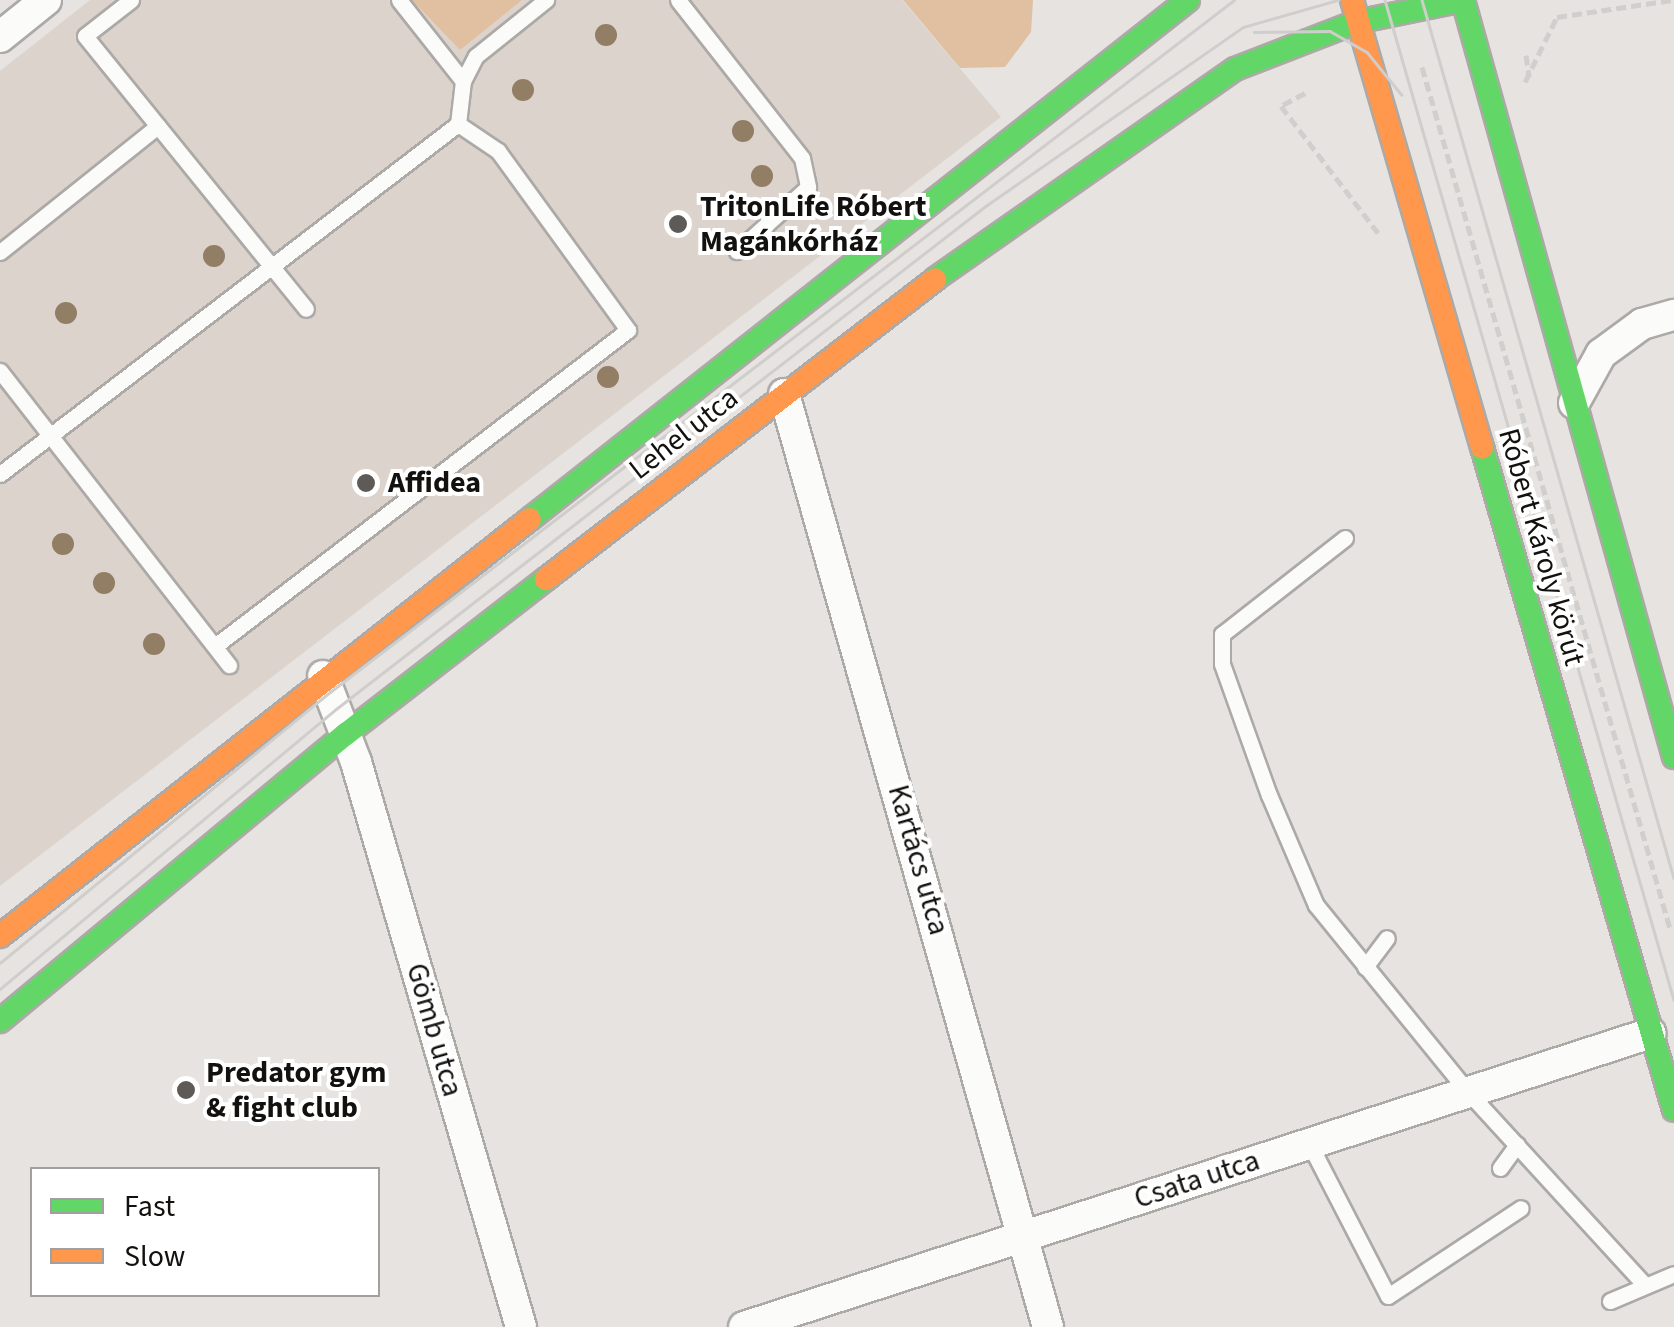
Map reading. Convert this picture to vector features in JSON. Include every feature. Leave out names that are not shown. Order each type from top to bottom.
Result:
[{"type":"main road","name":"Lehel utca","points":[[0,936],[265,711],[323,676],[1188,0]]},
{"type":"main road","name":"Lehel utca","points":[[0,1021],[346,734],[974,248],[1235,69],[1354,11],[1463,0]]},
{"type":"main road","points":[[1463,0],[1674,757]]},
{"type":"main road","name":"Róbert Károly körút","points":[[1354,11],[1674,1110]]},
{"type":"street","points":[[0,37],[46,0]]},
{"type":"street","points":[[1574,403],[1601,354],[1642,324],[1674,315]]},
{"type":"street","name":"Kartács utca","points":[[784,394],[1048,1327]]},
{"type":"street","name":"Gömb utca","points":[[323,676],[346,734],[521,1327]]},
{"type":"street","name":"Csata utca","points":[[744,1327],[1467,1090],[1651,1034]]},
{"type":"lane","points":[[131,0],[85,36],[306,309]]},
{"type":"lane","points":[[398,0],[463,81]]},
{"type":"lane","points":[[0,474],[458,124],[463,81],[476,56],[546,0]]},
{"type":"lane","points":[[678,0],[802,158],[808,187],[737,251]]},
{"type":"lane","points":[[215,646],[628,330],[498,150],[458,124]]},
{"type":"lane","points":[[0,252],[158,126]]},
{"type":"lane","points":[[0,371],[230,665]]},
{"type":"lane","points":[[1345,538],[1234,620],[1222,634],[1222,664],[1316,905],[1467,1090],[1644,1284]]},
{"type":"lane","points":[[1365,967],[1386,938]]},
{"type":"lane","points":[[1309,1143],[1388,1296],[1521,1208]]},
{"type":"lane","points":[[1500,1168],[1517,1145]]},
{"type":"lane","points":[[1610,1300],[1674,1274]]},
{"type":"path","points":[[1526,56],[1530,80],[1558,17],[1672,0]]},
{"type":"path","points":[[1422,67],[1671,932]]},
{"type":"path","points":[[1305,92],[1281,106],[1381,236]]},
{"type":"shaded area","points":[[90,0],[902,0],[1001,117],[0,886],[0,71]]},
{"type":"shaded area","points":[[412,0],[522,0],[460,50]]},
{"type":"shaded area","points":[[903,0],[1033,0],[1031,32],[1005,67],[960,68]]},
{"type":"tram line","points":[[0,963],[330,692],[1234,0]]},
{"type":"tram line","points":[[0,989],[336,709],[987,205],[1243,27],[1338,0]]},
{"type":"tram line","points":[[1385,0],[1674,1000]]},
{"type":"tram line","points":[[1422,0],[1674,878]]},
{"type":"tram line","points":[[1254,32],[1330,31],[1367,52],[1402,95]]},
{"type":"traffic: fast","points":[[530,519],[1188,0]]},
{"type":"traffic: fast","points":[[1463,0],[1674,757]]},
{"type":"traffic: fast","points":[[935,279],[1235,69],[1356,22],[1464,0]]},
{"type":"traffic: fast","points":[[1482,447],[1674,1110]]},
{"type":"traffic: fast","points":[[0,1021],[346,734],[546,579]]},
{"type":"traffic: slow","points":[[1352,0],[1482,447]]},
{"type":"traffic: slow","points":[[546,579],[935,279]]},
{"type":"traffic: slow","points":[[0,936],[530,519]]},
{"type":"place","name":"TritonLife Róbert Magánkórház","points":[[678,224]]},
{"type":"place","name":"Affidea","points":[[366,483]]},
{"type":"place","name":"Predator gym & fight club","points":[[186,1090]]}]
